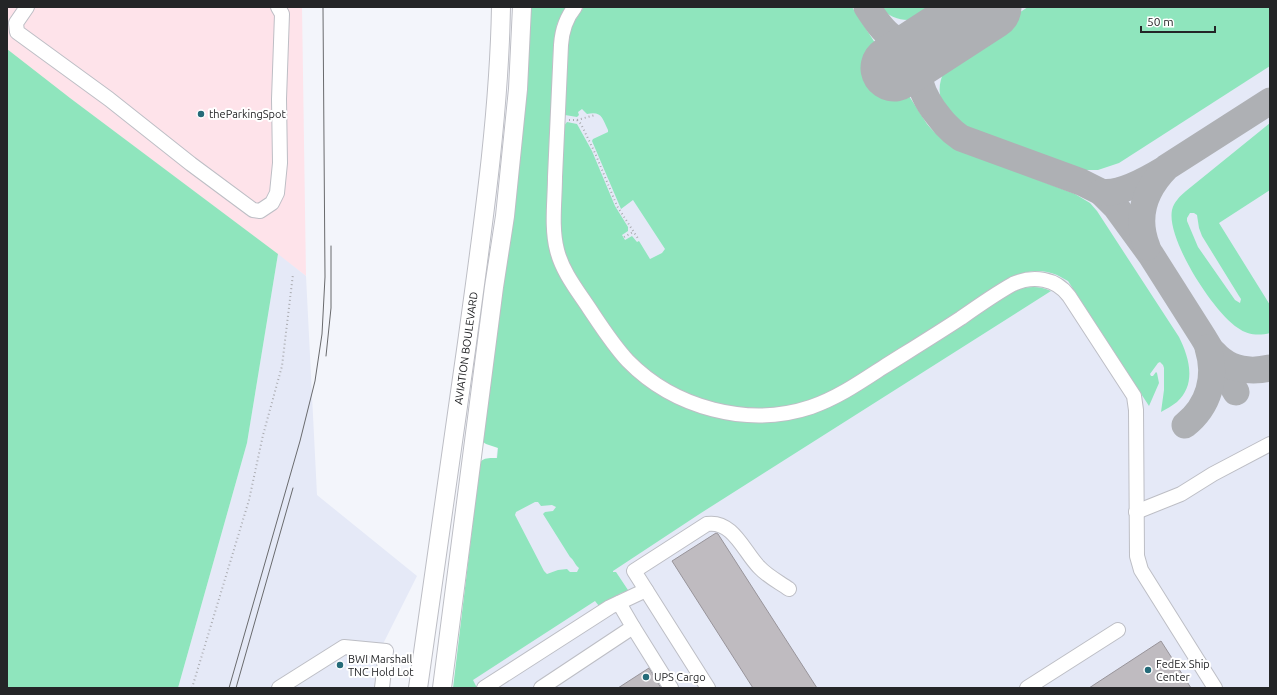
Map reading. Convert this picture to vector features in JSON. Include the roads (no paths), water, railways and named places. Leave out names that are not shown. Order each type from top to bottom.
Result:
[{"type":"main road","points":[[491,7],[500,48]]},
{"type":"main road","name":"AVIATION BOULEVARD","points":[[418,688],[476,279],[494,124],[500,48],[501,7]]},
{"type":"main road","name":"AVIATION BOULEVARD","points":[[442,688],[494,287],[505,216],[518,89],[522,7]]},
{"type":"lane","points":[[27,7],[16,23],[17,32],[109,99],[191,164],[253,210],[260,211],[272,204],[277,194],[280,163],[279,99],[282,14],[278,7]]},
{"type":"lane","points":[[575,7],[567,19],[562,36],[554,224],[555,241],[560,259],[567,274],[617,349],[636,369],[656,385],[680,398],[692,403],[732,414],[767,415],[800,410],[843,393],[1013,284],[1029,279],[1046,280],[1057,284],[1066,291],[1134,396],[1136,410],[1136,556],[1139,566],[1215,688]]},
{"type":"lane","points":[[1136,512],[1181,494],[1213,474],[1270,444]]},
{"type":"lane","points":[[708,688],[634,571],[707,524],[714,523],[731,531],[753,562],[789,589]]},
{"type":"lane","points":[[484,688],[603,611],[646,590]]},
{"type":"lane","points":[[619,603],[671,688]]},
{"type":"lane","points":[[541,688],[633,627]]},
{"type":"lane","points":[[1027,688],[1118,630]]},
{"type":"lane","points":[[279,688],[344,647],[386,651],[382,688]]},
{"type":"tram line","points":[[229,688],[300,441],[315,381],[322,334],[325,277],[323,7]]},
{"type":"tram line","points":[[326,356],[331,308],[331,246]]},
{"type":"tram line","points":[[236,688],[293,488]]},
{"type":"place","name":"theParkingSpot","points":[[201,114]]},
{"type":"place","name":"BWI Marshall TNC Hold Lot","points":[[340,665]]},
{"type":"place","name":"FedEx Ship Center","points":[[1148,670]]},
{"type":"place","name":"UPS Cargo","points":[[646,677]]}]
